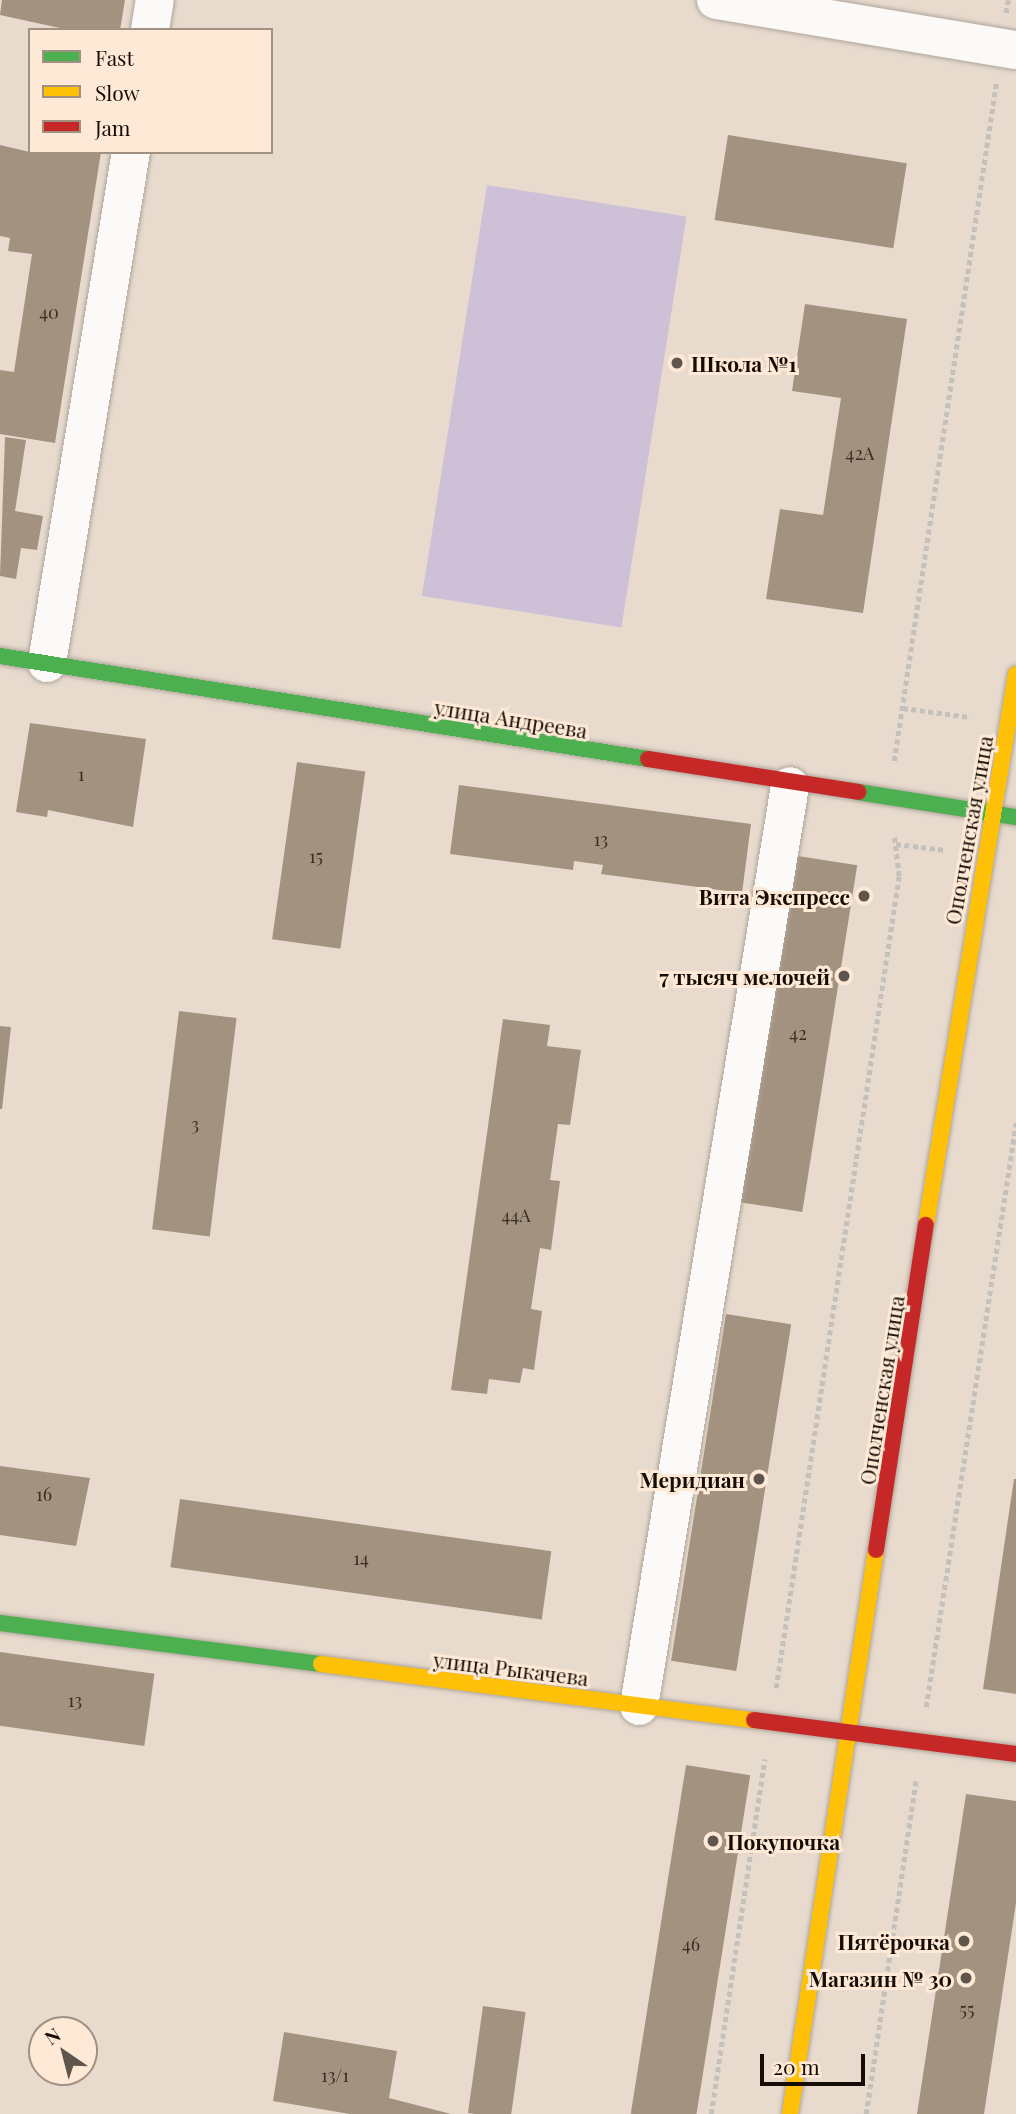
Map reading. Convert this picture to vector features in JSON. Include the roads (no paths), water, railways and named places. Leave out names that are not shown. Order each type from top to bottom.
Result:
[{"type":"main road","name":"улица Андреева","points":[[0,656],[790,786],[888,796],[1016,817]]},
{"type":"main road","name":"Ополченская улица","points":[[790,2114],[990,813],[1009,723],[1016,674]]},
{"type":"main road","name":"улица Рыкачева","points":[[0,1623],[1016,1754]]},
{"type":"street","points":[[150,28],[155,0]]},
{"type":"street","points":[[716,0],[1009,49]]},
{"type":"street","points":[[47,663],[131,154]]},
{"type":"street","points":[[639,1706],[790,786]]},
{"type":"place","name":"Школа №1","points":[[677,363]]},
{"type":"place","name":"Вита Экспресс","points":[[864,896]]},
{"type":"place","name":"7 тысяч мелочей","points":[[844,976]]},
{"type":"place","name":"Меридиан","points":[[759,1479]]},
{"type":"place","name":"Покупочка","points":[[713,1841]]},
{"type":"place","name":"Пятёрочка","points":[[964,1941]]},
{"type":"place","name":"Магазин № 30","points":[[966,1978]]}]
